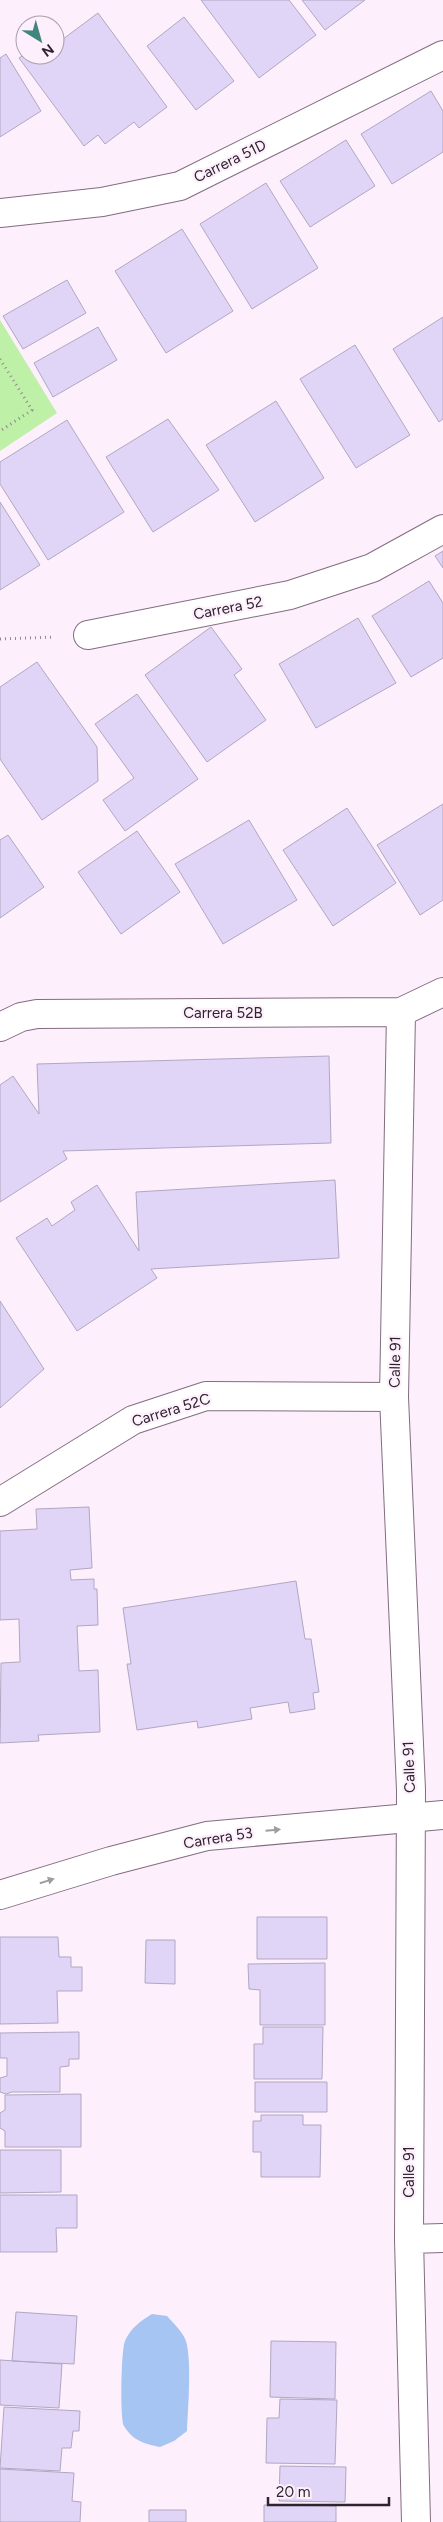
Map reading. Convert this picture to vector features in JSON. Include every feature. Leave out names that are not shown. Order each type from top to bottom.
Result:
[{"type":"street","name":"Carrera 51D","points":[[0,213],[102,202],[180,186],[443,55]]},
{"type":"street","name":"Carrera 52","points":[[88,635],[290,595],[372,568],[443,529]]},
{"type":"street","name":"Carrera 52B","points":[[0,1027],[21,1017],[37,1014],[401,1012],[443,992]]},
{"type":"street","name":"Calle 91","points":[[401,1012],[394,1397],[411,1817],[409,2239],[416,2522]]},
{"type":"street","name":"Carrera 52C","points":[[0,1502],[133,1420],[206,1396],[394,1397]]},
{"type":"street","name":"Carrera 53","points":[[0,1895],[111,1861],[207,1836],[443,1815]]},
{"type":"street","points":[[409,2239],[443,2238]]},
{"type":"path","points":[[0,359],[32,410],[0,431]]},
{"type":"path","points":[[0,638],[88,635]]},
{"type":"green space","points":[[0,320],[57,413],[0,451]]},
{"type":"water","points":[[152,2314],[167,2316],[180,2331],[186,2341],[189,2361],[187,2431],[174,2441],[160,2447],[144,2443],[131,2435],[124,2426],[122,2411],[122,2370],[125,2341],[143,2319]]},
{"type":"building","points":[[201,0],[289,0],[316,35],[259,78]]},
{"type":"building","points":[[302,0],[365,0],[325,30]]},
{"type":"building","points":[[98,13],[167,107],[139,128],[134,122],[105,144],[98,135],[84,146],[24,65],[65,65],[65,38]]},
{"type":"building","points":[[184,17],[234,81],[196,110],[147,46]]},
{"type":"building","points":[[6,54],[41,111],[0,137],[0,58]]},
{"type":"building","points":[[431,91],[443,111],[443,152],[392,184],[361,134]]},
{"type":"building","points":[[346,140],[375,186],[310,227],[280,181]]},
{"type":"building","points":[[266,183],[318,268],[252,309],[200,224]]},
{"type":"building","points":[[182,229],[233,311],[166,353],[115,271]]},
{"type":"building","points":[[67,280],[86,313],[23,349],[3,316]]},
{"type":"building","points":[[443,317],[443,419],[439,422],[393,349]]},
{"type":"building","points":[[98,327],[117,360],[53,397],[34,363]]},
{"type":"building","points":[[355,345],[410,435],[356,468],[300,379]]},
{"type":"building","points":[[276,401],[324,478],[255,522],[206,445]]},
{"type":"building","points":[[168,419],[219,490],[153,532],[106,457]]},
{"type":"building","points":[[67,420],[124,512],[48,560],[0,484],[0,462]]},
{"type":"building","points":[[0,502],[40,565],[0,590]]},
{"type":"building","points":[[443,551],[443,568],[435,556]]},
{"type":"building","points":[[429,581],[443,603],[443,658],[411,677],[372,616]]},
{"type":"building","points":[[358,618],[396,683],[316,728],[279,664]]},
{"type":"building","points":[[211,627],[242,669],[234,675],[266,720],[207,762],[145,675]]},
{"type":"building","points":[[37,662],[97,747],[98,781],[42,820],[0,759],[0,687]]},
{"type":"building","points":[[137,694],[198,779],[125,831],[103,800],[134,778],[95,724]]},
{"type":"building","points":[[443,804],[443,900],[420,915],[377,845]]},
{"type":"building","points":[[347,808],[396,883],[333,926],[283,850]]},
{"type":"building","points":[[249,820],[297,900],[223,944],[175,864]]},
{"type":"building","points":[[137,831],[180,892],[121,934],[78,872]]},
{"type":"building","points":[[8,835],[44,887],[0,918],[0,840]]},
{"type":"building","points":[[329,1056],[331,1143],[63,1151],[67,1159],[0,1202],[0,1085],[13,1076],[39,1114],[37,1064]]},
{"type":"building","points":[[335,1180],[339,1258],[151,1269],[157,1278],[77,1331],[16,1238],[47,1218],[52,1226],[75,1210],[71,1202],[97,1185],[139,1251],[136,1192]]},
{"type":"building","points":[[0,1301],[44,1369],[0,1408]]},
{"type":"building","points":[[89,1507],[92,1568],[70,1570],[71,1580],[94,1579],[94,1589],[97,1589],[98,1625],[77,1626],[79,1671],[98,1670],[100,1732],[38,1735],[39,1741],[0,1743],[1,1663],[20,1662],[19,1619],[0,1620],[0,1531],[37,1529],[36,1509]]},
{"type":"building","points":[[296,1581],[305,1639],[311,1639],[319,1692],[313,1693],[315,1709],[290,1713],[288,1702],[250,1708],[252,1719],[198,1728],[197,1721],[137,1730],[127,1664],[131,1664],[123,1608]]},
{"type":"building","points":[[257,1917],[327,1917],[327,1959],[257,1959]]},
{"type":"building","points":[[0,1937],[58,1937],[59,1957],[71,1957],[71,1967],[82,1967],[82,1991],[57,1991],[58,2023],[0,2024]]},
{"type":"building","points":[[146,1940],[175,1940],[175,1984],[145,1983]]},
{"type":"building","points":[[325,1963],[325,2025],[260,2025],[260,1990],[249,1989],[248,1964]]},
{"type":"building","points":[[263,2027],[323,2027],[322,2079],[254,2079],[254,2044],[263,2044]]},
{"type":"building","points":[[79,2032],[79,2059],[69,2059],[69,2066],[60,2067],[60,2092],[12,2092],[6,2094],[0,2092],[0,2078],[7,2076],[7,2058],[0,2058],[0,2033]]},
{"type":"building","points":[[255,2082],[327,2082],[327,2112],[255,2112]]},
{"type":"building","points":[[81,2094],[81,2147],[5,2147],[5,2131],[0,2128],[0,2113],[5,2110],[5,2095]]},
{"type":"building","points":[[261,2115],[303,2115],[303,2125],[321,2125],[320,2177],[261,2177],[261,2152],[253,2152],[253,2121],[261,2121]]},
{"type":"building","points":[[0,2150],[61,2150],[61,2192],[0,2193]]},
{"type":"building","points":[[0,2195],[77,2195],[77,2228],[56,2228],[57,2252],[0,2252]]},
{"type":"building","points":[[16,2312],[77,2316],[74,2364],[12,2361]]},
{"type":"building","points":[[271,2341],[336,2342],[335,2399],[270,2397]]},
{"type":"building","points":[[0,2360],[62,2364],[59,2408],[0,2405]]},
{"type":"building","points":[[280,2399],[337,2400],[335,2464],[266,2463],[267,2418],[279,2418]]},
{"type":"building","points":[[4,2407],[80,2411],[79,2431],[73,2431],[71,2448],[62,2448],[60,2471],[0,2468]]},
{"type":"building","points":[[280,2466],[346,2467],[345,2502],[279,2501]]},
{"type":"building","points":[[0,2469],[74,2473],[72,2501],[81,2502],[80,2522],[0,2522]]},
{"type":"building","points":[[264,2505],[336,2506],[336,2522],[264,2522]]},
{"type":"building","points":[[149,2510],[186,2510],[186,2522],[149,2522]]}]
